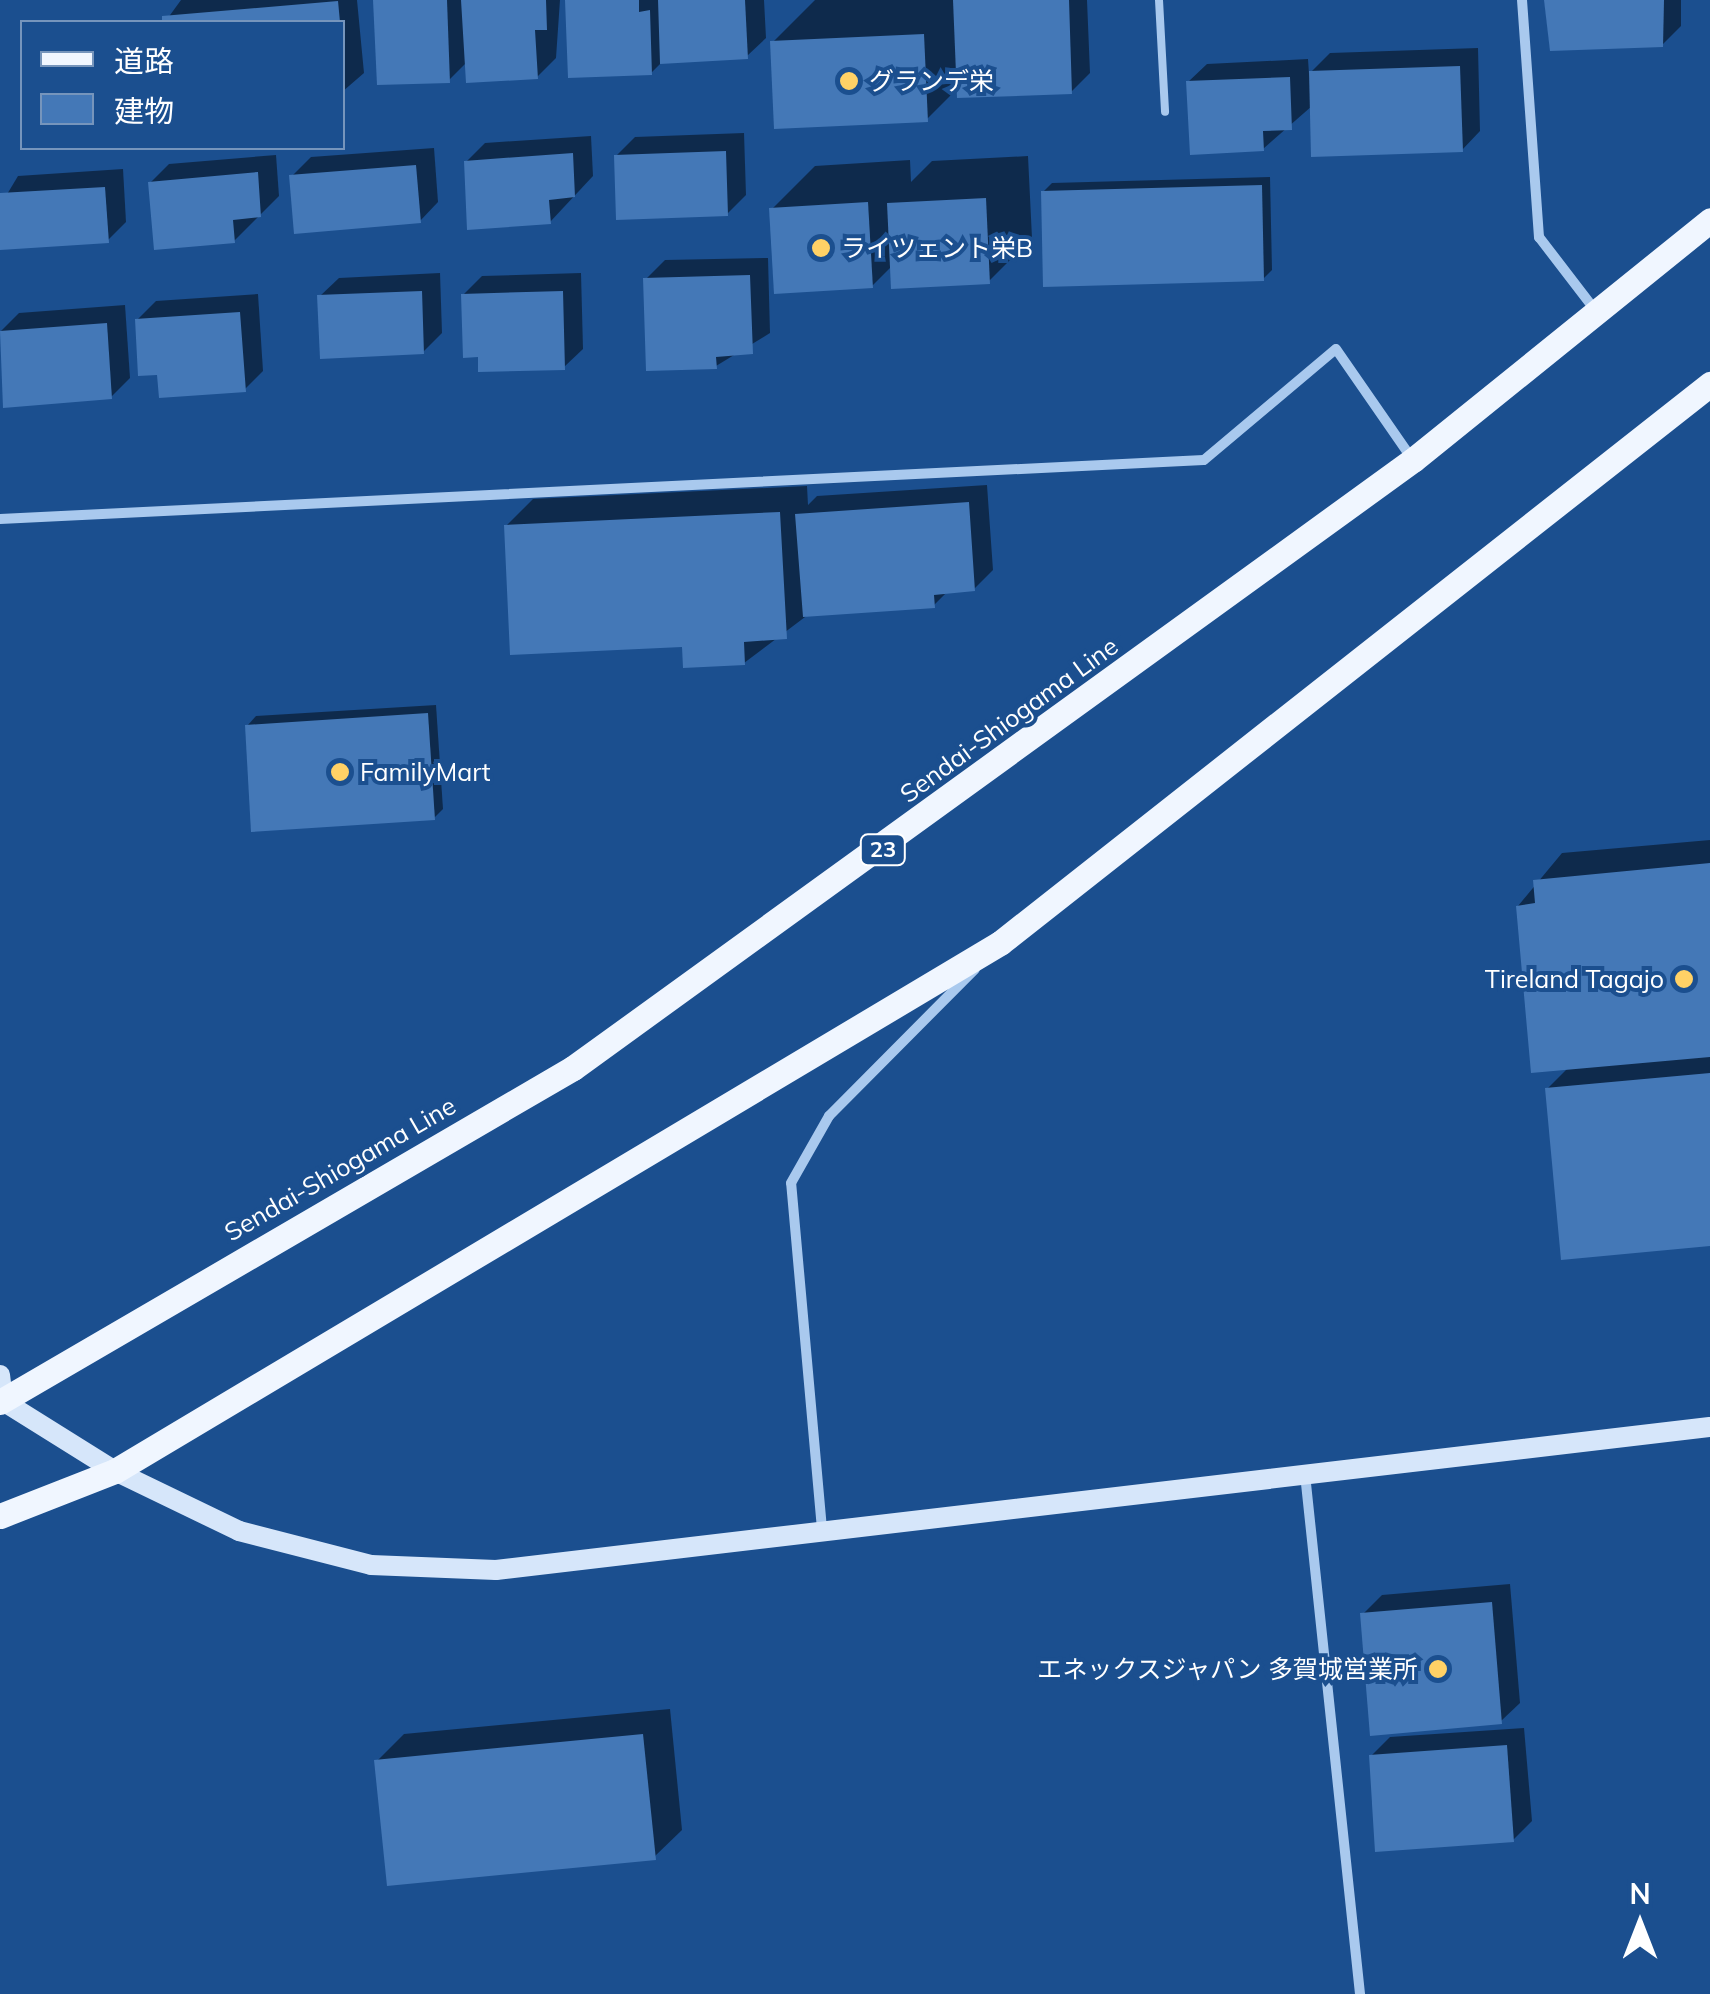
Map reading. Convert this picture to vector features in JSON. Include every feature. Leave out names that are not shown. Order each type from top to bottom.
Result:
[{"type":"main road","name":"Sendai-Shiogama Line","points":[[1,1393],[573,1068],[1413,460],[1710,220]]},
{"type":"main road","points":[[0,1516],[115,1471],[1000,943],[1710,384]]},
{"type":"street","points":[[1522,0],[1539,238],[1595,310]]},
{"type":"street","points":[[0,519],[1204,460],[1336,348],[1413,460]]},
{"type":"street","points":[[822,1529],[791,1184],[829,1116],[1000,943]]},
{"type":"street","points":[[1,1393],[115,1471],[239,1531],[371,1565],[496,1570],[1710,1428]]},
{"type":"street","points":[[1305,1473],[1360,1994]]},
{"type":"lane","points":[[1159,0],[1166,112]]},
{"type":"building","points":[[373,0],[447,0],[450,83],[377,85]]},
{"type":"building","points":[[461,0],[546,0],[547,30],[535,30],[538,79],[466,83]]},
{"type":"building","points":[[565,0],[639,0],[639,12],[650,10],[652,75],[568,78]]},
{"type":"building","points":[[658,0],[745,0],[748,59],[660,64]]},
{"type":"building","points":[[953,0],[1069,0],[1072,94],[957,98]]},
{"type":"building","points":[[1544,0],[1664,0],[1663,47],[1550,51]]},
{"type":"building","points":[[338,1],[340,20],[162,20],[162,16]]},
{"type":"building","name":"グランデ栄","points":[[924,34],[928,122],[774,129],[770,41]]},
{"type":"building","points":[[1460,66],[1463,152],[1311,157],[1309,71]]},
{"type":"building","points":[[1290,77],[1292,130],[1263,131],[1264,151],[1190,155],[1186,81]]},
{"type":"building","points":[[726,151],[728,216],[616,220],[614,155]]},
{"type":"building","points":[[573,153],[575,197],[549,200],[551,224],[467,230],[464,161]]},
{"type":"building","points":[[416,165],[421,223],[294,234],[289,175]]},
{"type":"building","points":[[258,172],[261,217],[233,220],[235,243],[154,250],[148,182]]},
{"type":"building","points":[[1262,185],[1264,281],[1043,287],[1041,191]]},
{"type":"building","points":[[105,187],[109,243],[0,250],[0,193]]},
{"type":"building","points":[[986,198],[990,284],[891,289],[887,203]]},
{"type":"building","name":"ライツェント栄B","points":[[868,202],[873,288],[774,294],[769,208]]},
{"type":"building","points":[[750,275],[753,354],[716,357],[717,369],[646,371],[643,278]]},
{"type":"building","points":[[422,291],[424,354],[320,359],[317,295]]},
{"type":"building","points":[[563,291],[565,370],[478,372],[478,357],[463,358],[461,294]]},
{"type":"building","points":[[240,312],[246,392],[159,398],[157,375],[138,376],[135,319]]},
{"type":"building","points":[[107,323],[112,399],[3,408],[0,331]]},
{"type":"building","points":[[969,502],[975,591],[934,595],[935,608],[803,617],[795,514]]},
{"type":"building","points":[[780,512],[787,639],[744,642],[745,665],[683,668],[682,647],[510,655],[504,525]]},
{"type":"building","name":"FamilyMart","points":[[428,713],[435,820],[251,832],[245,725]]},
{"type":"building","points":[[1710,863],[1710,1057],[1531,1073],[1516,906],[1535,903],[1533,880]]},
{"type":"building","points":[[1710,1073],[1710,1246],[1561,1260],[1545,1088]]},
{"type":"building","points":[[1492,1602],[1502,1724],[1370,1736],[1360,1613]]},
{"type":"building","points":[[643,1734],[656,1860],[387,1886],[374,1760]]},
{"type":"building","points":[[1507,1745],[1514,1842],[1375,1852],[1369,1755]]},
{"type":"place","name":"グランデ栄","points":[[849,81]]},
{"type":"place","name":"ライツェント栄B","points":[[821,248]]},
{"type":"place","name":"FamilyMart","points":[[340,772]]},
{"type":"place","name":"Tireland Tagajo","points":[[1684,979]]},
{"type":"place","name":"エネックスジャパン 多賀城営業所","points":[[1438,1669]]}]
